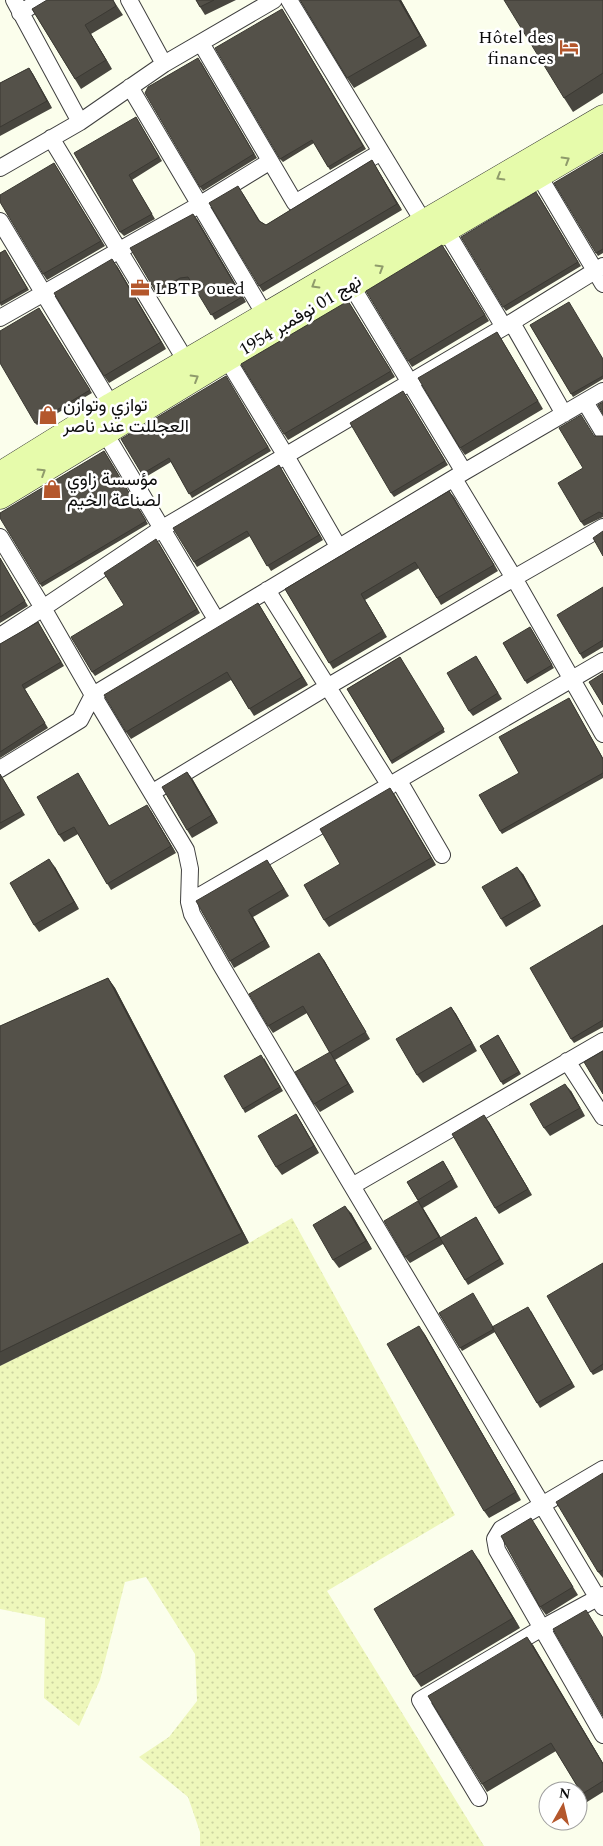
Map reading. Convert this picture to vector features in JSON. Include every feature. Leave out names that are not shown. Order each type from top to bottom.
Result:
[{"type":"main road","name":"نهج 01 نوفمبر 1954","points":[[0,474],[111,405],[265,315],[473,203],[603,117]]},
{"type":"main road","name":"نهج 01 نوفمبر 1954","points":[[473,203],[539,176],[603,138]]},
{"type":"main road","name":"نهج 01 نوفمبر 1954","points":[[0,497],[351,285],[434,225]]},
{"type":"street","points":[[41,0],[17,6],[80,122]]},
{"type":"street","points":[[129,0],[164,64]]},
{"type":"street","points":[[0,168],[80,122],[164,64],[274,0]]},
{"type":"street","points":[[288,0],[381,152],[508,325],[564,414]]},
{"type":"street","points":[[200,42],[295,204],[381,152]]},
{"type":"street","points":[[130,87],[265,315]]},
{"type":"street","points":[[51,138],[186,361]]},
{"type":"street","points":[[0,318],[119,252],[269,162]]},
{"type":"street","points":[[0,636],[161,529],[508,325],[600,274],[539,176]]},
{"type":"street","points":[[0,221],[111,405]]},
{"type":"street","points":[[351,285],[409,383],[514,578],[603,734]]},
{"type":"street","points":[[226,359],[286,456],[338,548]]},
{"type":"street","points":[[3,762],[80,720],[93,695],[459,475],[603,391]]},
{"type":"street","points":[[585,402],[603,432]]},
{"type":"street","points":[[104,433],[216,621]]},
{"type":"street","points":[[153,792],[327,687],[603,527]]},
{"type":"street","points":[[0,536],[44,608],[138,772],[153,792],[186,850],[190,869],[189,902],[192,914],[221,966],[542,1507],[601,1600],[542,1628],[420,1700],[479,1798]]},
{"type":"street","points":[[267,590],[327,687],[442,855]]},
{"type":"street","points":[[189,902],[603,661]]},
{"type":"street","points":[[352,1186],[603,1041]]},
{"type":"street","points":[[567,1061],[603,1117]]},
{"type":"street","points":[[603,1468],[542,1507],[501,1529],[495,1539],[497,1550],[603,1735]]},
{"type":"sand","points":[[292,1218],[455,1515],[327,1591],[484,1846],[200,1846],[200,1832],[188,1797],[139,1757],[169,1737],[197,1701],[195,1654],[146,1577],[125,1582],[100,1680],[79,1726],[44,1698],[45,1618],[0,1609],[0,1366],[249,1243]]},
{"type":"building","points":[[47,0],[113,0],[116,6],[85,25],[106,60],[75,79],[32,9]]},
{"type":"building","points":[[196,0],[214,0],[200,7]]},
{"type":"building","points":[[300,0],[399,0],[420,36],[347,78]]},
{"type":"building","name":"Hôtel des finances","points":[[504,0],[603,0],[603,73],[564,98]]},
{"type":"building","points":[[282,9],[363,146],[328,167],[312,140],[280,159],[215,48]]},
{"type":"building","points":[[198,58],[254,154],[200,187],[145,93],[148,87]]},
{"type":"building","points":[[29,68],[47,101],[0,127],[0,83]]},
{"type":"building","points":[[136,117],[159,157],[129,175],[152,214],[120,232],[74,153]]},
{"type":"building","points":[[603,154],[603,249],[596,253],[554,183]]},
{"type":"building","points":[[372,160],[397,204],[259,286],[209,203],[238,186],[259,221],[266,225]]},
{"type":"building","points":[[54,163],[101,241],[43,274],[0,202],[0,195]]},
{"type":"building","points":[[536,192],[578,262],[503,307],[461,237]]},
{"type":"building","points":[[193,214],[242,297],[211,315],[188,277],[180,278],[156,292],[130,248]]},
{"type":"building","points":[[442,245],[485,315],[408,361],[366,291]]},
{"type":"building","points":[[5,250],[27,288],[0,303],[0,253]]},
{"type":"building","points":[[112,259],[161,342],[104,376],[54,293]]},
{"type":"building","points":[[348,301],[391,371],[284,434],[241,364]]},
{"type":"building","points":[[569,302],[603,359],[603,376],[571,394],[530,325]]},
{"type":"building","points":[[39,308],[90,390],[35,423],[0,363],[0,331]]},
{"type":"building","points":[[497,332],[538,401],[460,448],[418,378]]},
{"type":"building","points":[[226,376],[268,447],[189,494],[169,458],[142,474],[121,439]]},
{"type":"building","points":[[403,391],[445,461],[391,493],[350,423]]},
{"type":"building","points":[[603,402],[603,414],[598,405]]},
{"type":"building","points":[[581,415],[594,436],[603,436],[603,514],[599,512],[581,522],[558,483],[583,468],[559,428]]},
{"type":"building","points":[[104,451],[146,521],[40,584],[0,518],[0,513]]},
{"type":"building","points":[[279,465],[319,535],[267,566],[247,531],[194,562],[173,528]]},
{"type":"building","points":[[449,491],[494,565],[437,598],[415,562],[361,594],[383,631],[329,663],[285,589]]},
{"type":"building","points":[[603,531],[603,556],[593,538]]},
{"type":"building","points":[[156,539],[197,609],[92,672],[71,637],[124,605],[104,573]]},
{"type":"building","points":[[0,558],[25,601],[0,617]]},
{"type":"building","points":[[603,587],[603,640],[580,654],[557,615]]},
{"type":"building","points":[[258,603],[302,677],[249,709],[227,672],[126,732],[104,695]]},
{"type":"building","points":[[38,622],[61,662],[22,685],[45,723],[0,752],[0,644]]},
{"type":"building","points":[[530,627],[552,665],[525,681],[503,643]]},
{"type":"building","points":[[476,656],[498,693],[469,711],[447,673]]},
{"type":"building","points":[[400,657],[444,729],[391,761],[347,689]]},
{"type":"building","points":[[603,673],[603,705],[589,682]]},
{"type":"building","points":[[569,698],[603,759],[603,773],[500,831],[479,795],[519,773],[499,737]]},
{"type":"building","points":[[187,772],[212,815],[187,830],[162,787]]},
{"type":"building","points":[[78,773],[109,826],[147,805],[171,846],[107,884],[74,827],[59,835],[37,797]]},
{"type":"building","points":[[0,774],[22,811],[0,823]]},
{"type":"building","points":[[390,788],[431,858],[324,920],[304,885],[340,864],[320,829]]},
{"type":"building","points":[[49,859],[74,902],[34,925],[10,883]]},
{"type":"building","points":[[267,860],[284,889],[248,910],[265,940],[230,961],[196,901]]},
{"type":"building","points":[[517,867],[536,899],[501,919],[482,887]]},
{"type":"building","points":[[603,925],[603,1020],[571,1039],[530,968]]},
{"type":"building","points":[[319,953],[366,1032],[330,1053],[303,1006],[268,1026],[249,994]]},
{"type":"building","points":[[108,978],[242,1233],[0,1352],[0,1026]]},
{"type":"building","points":[[451,1007],[472,1043],[417,1075],[396,1039]]},
{"type":"building","points":[[498,1035],[519,1072],[501,1082],[480,1046]]},
{"type":"building","points":[[603,1051],[603,1094],[584,1062]]},
{"type":"building","points":[[330,1052],[348,1084],[314,1104],[295,1072]]},
{"type":"building","points":[[261,1055],[280,1087],[243,1109],[224,1076]]},
{"type":"building","points":[[565,1084],[580,1108],[544,1128],[530,1104]]},
{"type":"building","points":[[296,1114],[314,1146],[276,1167],[258,1136]]},
{"type":"building","points":[[484,1115],[528,1189],[495,1208],[452,1134]]},
{"type":"building","points":[[443,1161],[453,1179],[418,1200],[407,1182]]},
{"type":"building","points":[[418,1201],[439,1237],[405,1257],[384,1221]]},
{"type":"building","points":[[345,1206],[366,1241],[333,1260],[313,1225]]},
{"type":"building","points":[[476,1217],[500,1259],[465,1280],[440,1238]]},
{"type":"building","points":[[603,1263],[603,1364],[591,1372],[547,1296]]},
{"type":"building","points":[[473,1293],[494,1329],[460,1348],[439,1313]]},
{"type":"building","points":[[528,1307],[572,1383],[537,1403],[492,1327]]},
{"type":"building","points":[[419,1326],[516,1492],[484,1511],[387,1344]]},
{"type":"building","points":[[603,1473],[603,1570],[598,1572],[556,1502]]},
{"type":"building","points":[[531,1518],[573,1587],[540,1607],[501,1536]]},
{"type":"building","points":[[472,1550],[513,1618],[414,1677],[374,1609]]},
{"type":"building","points":[[586,1610],[603,1638],[603,1716],[553,1629]]},
{"type":"building","points":[[527,1637],[603,1764],[603,1781],[588,1790],[588,1781],[574,1781],[551,1743],[482,1784],[428,1696]]},
{"type":"place","name":"Hôtel des finances","points":[[569,47]]},
{"type":"place","name":"LBTP oued","points":[[140,288]]},
{"type":"place","name":"توازي وتوازن العجللت عند ناصر","points":[[48,415]]},
{"type":"place","name":"مؤسسة زاوي لصناعة الخيم","points":[[52,489]]}]
